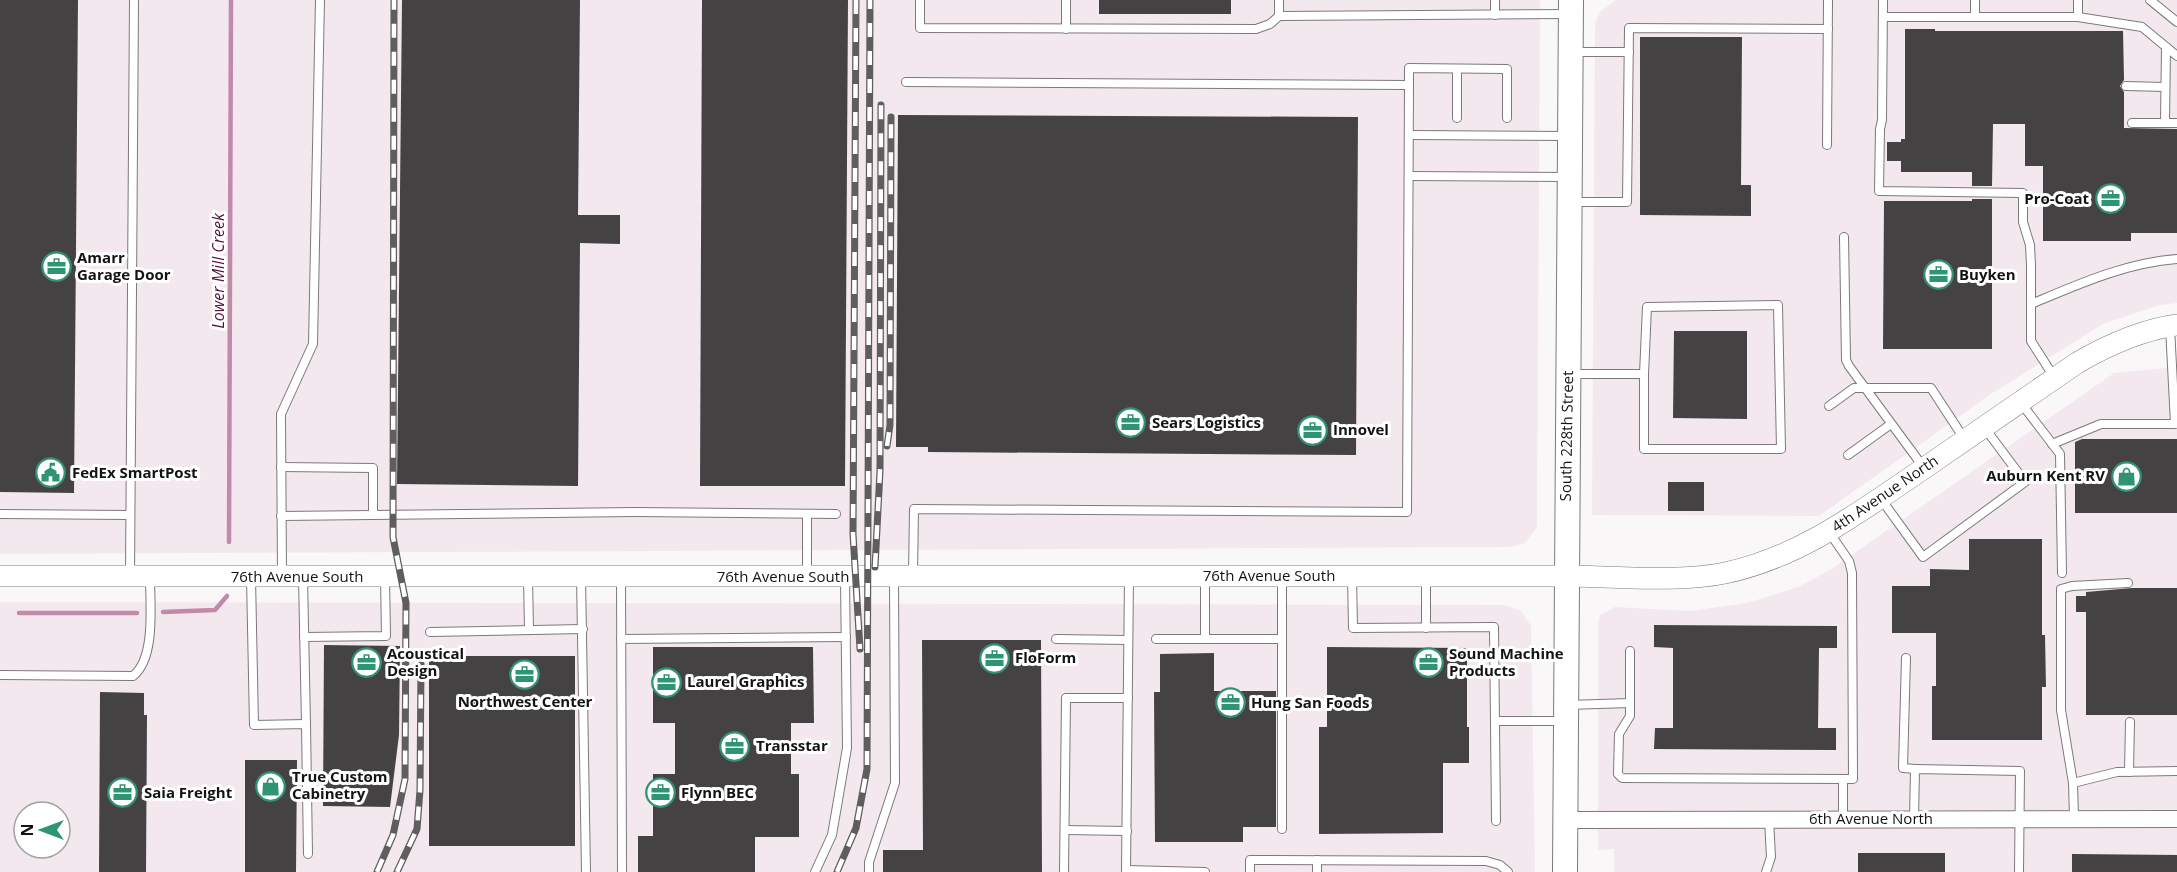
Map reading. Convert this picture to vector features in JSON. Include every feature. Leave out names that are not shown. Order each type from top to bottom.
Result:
[{"type":"main road","name":"South 228th Street","points":[[1565,872],[1570,7]]},
{"type":"street","name":"4th Avenue North","points":[[1566,576],[1683,578],[1723,573],[1761,564],[1799,549],[1829,532],[2055,378],[2102,349],[2129,338],[2173,326]]},
{"type":"street","name":"76th Avenue South","points":[[0,576],[1566,576]]},
{"type":"street","name":"6th Avenue North","points":[[1566,820],[2177,819]]},
{"type":"lane","points":[[0,675],[133,676],[139,671],[147,652],[150,633],[130,515],[134,0]]},
{"type":"lane","points":[[282,577],[281,414],[313,344],[320,0]]},
{"type":"lane","points":[[920,0],[920,28],[1256,29],[1270,24],[1279,16],[1495,15],[1570,7]]},
{"type":"lane","points":[[1066,0],[1066,29]]},
{"type":"lane","points":[[1279,0],[1279,16]]},
{"type":"lane","points":[[1495,0],[1495,15]]},
{"type":"lane","points":[[1827,145],[1828,0]]},
{"type":"lane","points":[[1883,0],[1879,191],[2023,193],[2024,222],[2030,245],[2031,341],[2055,378]]},
{"type":"lane","points":[[1975,0],[1975,17]]},
{"type":"lane","points":[[2078,0],[2078,17]]},
{"type":"lane","points":[[2152,1],[2177,22]]},
{"type":"lane","points":[[1883,17],[2078,17],[2142,27],[2177,56]]},
{"type":"lane","points":[[1569,202],[1627,202],[1629,28],[1828,29]]},
{"type":"lane","points":[[2165,123],[2166,47]]},
{"type":"lane","points":[[1570,52],[1629,52]]},
{"type":"lane","points":[[869,872],[869,862],[895,783],[904,576],[914,509],[1407,512],[1409,68],[1507,69],[1507,118]]},
{"type":"lane","points":[[1457,69],[1457,118]]},
{"type":"lane","points":[[906,82],[1409,85]]},
{"type":"lane","points":[[2126,86],[2165,87]]},
{"type":"lane","points":[[2132,123],[2177,123]]},
{"type":"lane","points":[[1409,135],[1569,136]]},
{"type":"lane","points":[[1409,176],[1569,177]]},
{"type":"lane","points":[[1844,237],[1846,360],[1924,468]]},
{"type":"lane","points":[[2031,304],[2098,276],[2150,261],[2177,259]]},
{"type":"lane","points":[[1778,305],[1781,449],[1644,449],[1644,374],[1647,307],[1778,305]]},
{"type":"lane","points":[[2052,444],[2101,424],[2175,424],[2173,326]]},
{"type":"lane","points":[[1568,374],[1644,374]]},
{"type":"lane","points":[[1829,406],[1854,388],[1931,388],[1965,440]]},
{"type":"lane","points":[[2020,402],[2060,454],[2062,573]]},
{"type":"lane","points":[[1848,455],[1892,424]]},
{"type":"lane","points":[[1880,498],[1923,557],[2025,483],[1984,427]]},
{"type":"lane","points":[[281,468],[373,468],[373,515]]},
{"type":"lane","points":[[281,516],[635,512],[836,514]]},
{"type":"lane","points":[[0,514],[130,515]]},
{"type":"lane","points":[[807,514],[807,577]]},
{"type":"lane","points":[[1630,651],[1630,716],[1619,734],[1618,774],[1622,778],[1853,779],[1852,573],[1849,561],[1829,532]]},
{"type":"lane","points":[[815,872],[832,835],[846,758],[845,576]]},
{"type":"lane","points":[[1129,576],[1126,871],[1205,872]]},
{"type":"lane","points":[[1205,576],[1205,639]]},
{"type":"lane","points":[[1282,576],[1282,829]]},
{"type":"lane","points":[[1352,576],[1353,628],[1494,627],[1496,821]]},
{"type":"lane","points":[[1426,576],[1426,628]]},
{"type":"lane","points":[[251,577],[254,725],[306,724]]},
{"type":"lane","points":[[303,577],[309,854]]},
{"type":"lane","points":[[304,638],[386,636],[385,577]]},
{"type":"lane","points":[[528,577],[529,630]]},
{"type":"lane","points":[[581,577],[586,872]]},
{"type":"lane","points":[[621,577],[622,872]]},
{"type":"lane","points":[[2074,818],[2073,783],[2061,710],[2061,589],[2072,586],[2128,584]]},
{"type":"lane","points":[[430,632],[582,629]]},
{"type":"lane","points":[[621,639],[846,637]]},
{"type":"lane","points":[[1056,639],[1128,640]]},
{"type":"lane","points":[[1156,639],[1282,639]]},
{"type":"lane","points":[[1906,658],[1903,768],[2020,771],[2019,872]]},
{"type":"lane","points":[[1064,872],[1066,698],[1128,698]]},
{"type":"lane","points":[[1495,721],[1630,703]]},
{"type":"lane","points":[[2129,772],[2130,722]]},
{"type":"lane","points":[[1914,819],[1916,769]]},
{"type":"lane","points":[[2073,783],[2117,772],[2177,771]]},
{"type":"lane","points":[[1843,779],[1843,819]]},
{"type":"lane","points":[[1766,872],[1771,857],[1769,819]]},
{"type":"lane","points":[[1065,830],[1127,831]]},
{"type":"lane","points":[[1250,872],[1250,860],[1486,861],[1500,865],[1508,872]]},
{"type":"lane","points":[[1317,860],[1317,872]]},
{"type":"shaded area","points":[[0,0],[1540,0],[1537,527],[1525,543],[1510,547],[0,554]]},
{"type":"shaded area","points":[[1616,0],[2177,0],[2177,303],[2160,305],[2103,324],[1994,392],[1819,516],[1592,515],[1595,23],[1600,12]]},
{"type":"shaded area","points":[[2177,367],[2177,872],[1614,872],[1614,849],[1598,850],[1598,628],[1600,615],[1615,607],[1690,611],[1747,603],[1798,587],[1830,570],[2114,373]]},
{"type":"shaded area","points":[[0,602],[1504,605],[1521,611],[1531,626],[1535,872],[0,872]]},
{"type":"building","points":[[0,0],[78,0],[74,493],[0,492]]},
{"type":"building","points":[[402,0],[580,0],[578,215],[620,215],[620,244],[580,243],[578,486],[397,484]]},
{"type":"building","points":[[702,0],[848,0],[845,486],[700,486]]},
{"type":"building","points":[[1099,0],[1231,0],[1231,14],[1099,14]]},
{"type":"building","points":[[1905,29],[2123,31],[2124,80],[2120,86],[2124,92],[2124,128],[2177,129],[2177,233],[2131,233],[2131,241],[2043,241],[2043,166],[2025,166],[2025,124],[1993,124],[1992,186],[1972,186],[1972,172],[1901,172],[1901,161],[1887,161],[1887,142],[1901,142],[1901,139],[1905,139]]},
{"type":"building","points":[[1640,37],[1742,37],[1741,185],[1751,185],[1751,216],[1640,215]]},
{"type":"building","points":[[898,115],[1358,117],[1356,455],[928,452],[928,447],[896,447]]},
{"type":"building","name":"Buyken","points":[[1972,199],[1992,199],[1992,349],[1883,349],[1884,201],[1972,201]]},
{"type":"building","points":[[1674,331],[1747,331],[1747,419],[1673,418]]},
{"type":"building","name":"Auburn Kent RV","points":[[2082,439],[2177,439],[2177,513],[2075,513],[2075,442]]},
{"type":"building","points":[[1668,482],[1704,482],[1704,511],[1668,511]]},
{"type":"building","points":[[1969,539],[2042,539],[2042,635],[2045,635],[2046,687],[2042,687],[2042,740],[1932,740],[1932,686],[1936,686],[1936,633],[1892,633],[1892,586],[1930,586],[1930,569],[1969,570]]},
{"type":"building","points":[[2132,588],[2177,588],[2177,715],[2086,715],[2086,612],[2076,612],[2076,596],[2086,596],[2086,592]]},
{"type":"building","points":[[1654,625],[1837,626],[1837,648],[1819,648],[1818,728],[1836,728],[1836,750],[1654,749],[1655,728],[1673,728],[1673,648],[1654,647]]},
{"type":"building","points":[[922,640],[1041,640],[1042,872],[883,872],[883,850],[923,850]]},
{"type":"building","points":[[324,645],[400,646],[399,735],[390,807],[323,806]]},
{"type":"building","points":[[653,647],[813,647],[814,723],[791,723],[791,774],[799,774],[799,837],[755,837],[755,872],[638,872],[638,836],[653,836],[653,774],[675,774],[675,723],[653,723]]},
{"type":"building","points":[[1327,647],[1467,648],[1469,763],[1443,763],[1443,833],[1319,834],[1319,727],[1327,727]]},
{"type":"building","points":[[1214,653],[1214,691],[1276,691],[1276,827],[1243,827],[1243,842],[1155,842],[1154,692],[1160,692],[1160,654]]},
{"type":"building","points":[[429,656],[575,656],[575,846],[429,846]]},
{"type":"building","name":"Saia Freight","points":[[100,692],[144,693],[144,715],[147,715],[146,872],[99,872]]},
{"type":"building","points":[[245,760],[297,760],[296,872],[245,872]]},
{"type":"building","points":[[1858,853],[1945,853],[1945,872],[1858,872]]},
{"type":"building","points":[[2072,854],[2177,855],[2177,872],[2072,872]]},
{"type":"waterway","name":"Lower Mill Creek","points":[[229,542],[231,0]]},
{"type":"waterway","name":"Lower Mill Creek","points":[[163,612],[215,610],[227,596]]},
{"type":"waterway","name":"Lower Mill Creek","points":[[19,613],[137,613]]},
{"type":"railway","points":[[377,872],[393,835],[405,779],[406,603],[393,537],[394,0]]},
{"type":"railway","points":[[856,0],[853,534],[860,649]]},
{"type":"railway","points":[[837,872],[856,828],[867,769],[870,0]]},
{"type":"railway","points":[[875,567],[880,471],[881,105]]},
{"type":"railway","points":[[887,446],[890,425],[891,117]]},
{"type":"railway","points":[[397,872],[417,829],[420,790],[421,664]]},
{"type":"place","name":"Pro-Coat","points":[[2110,199]]},
{"type":"place","name":"Amarr Garage Door","points":[[56,267]]},
{"type":"place","name":"Buyken","points":[[1938,275]]},
{"type":"place","name":"Sears Logistics","points":[[1131,423]]},
{"type":"place","name":"Innovel","points":[[1312,430]]},
{"type":"place","name":"FedEx SmartPost","points":[[51,473]]},
{"type":"place","name":"Auburn Kent RV","points":[[2126,476]]},
{"type":"place","name":"FloForm","points":[[994,658]]},
{"type":"place","name":"Acoustical Design","points":[[366,663]]},
{"type":"place","name":"Sound Machine Products","points":[[1428,663]]},
{"type":"place","name":"Northwest Center","points":[[525,675]]},
{"type":"place","name":"Laurel Graphics","points":[[666,682]]},
{"type":"place","name":"Hung San Foods","points":[[1230,703]]},
{"type":"place","name":"Transstar","points":[[735,746]]},
{"type":"place","name":"True Custom Cabinetry","points":[[271,786]]},
{"type":"place","name":"Saia Freight","points":[[123,793]]},
{"type":"place","name":"Flynn BEC","points":[[660,793]]}]
